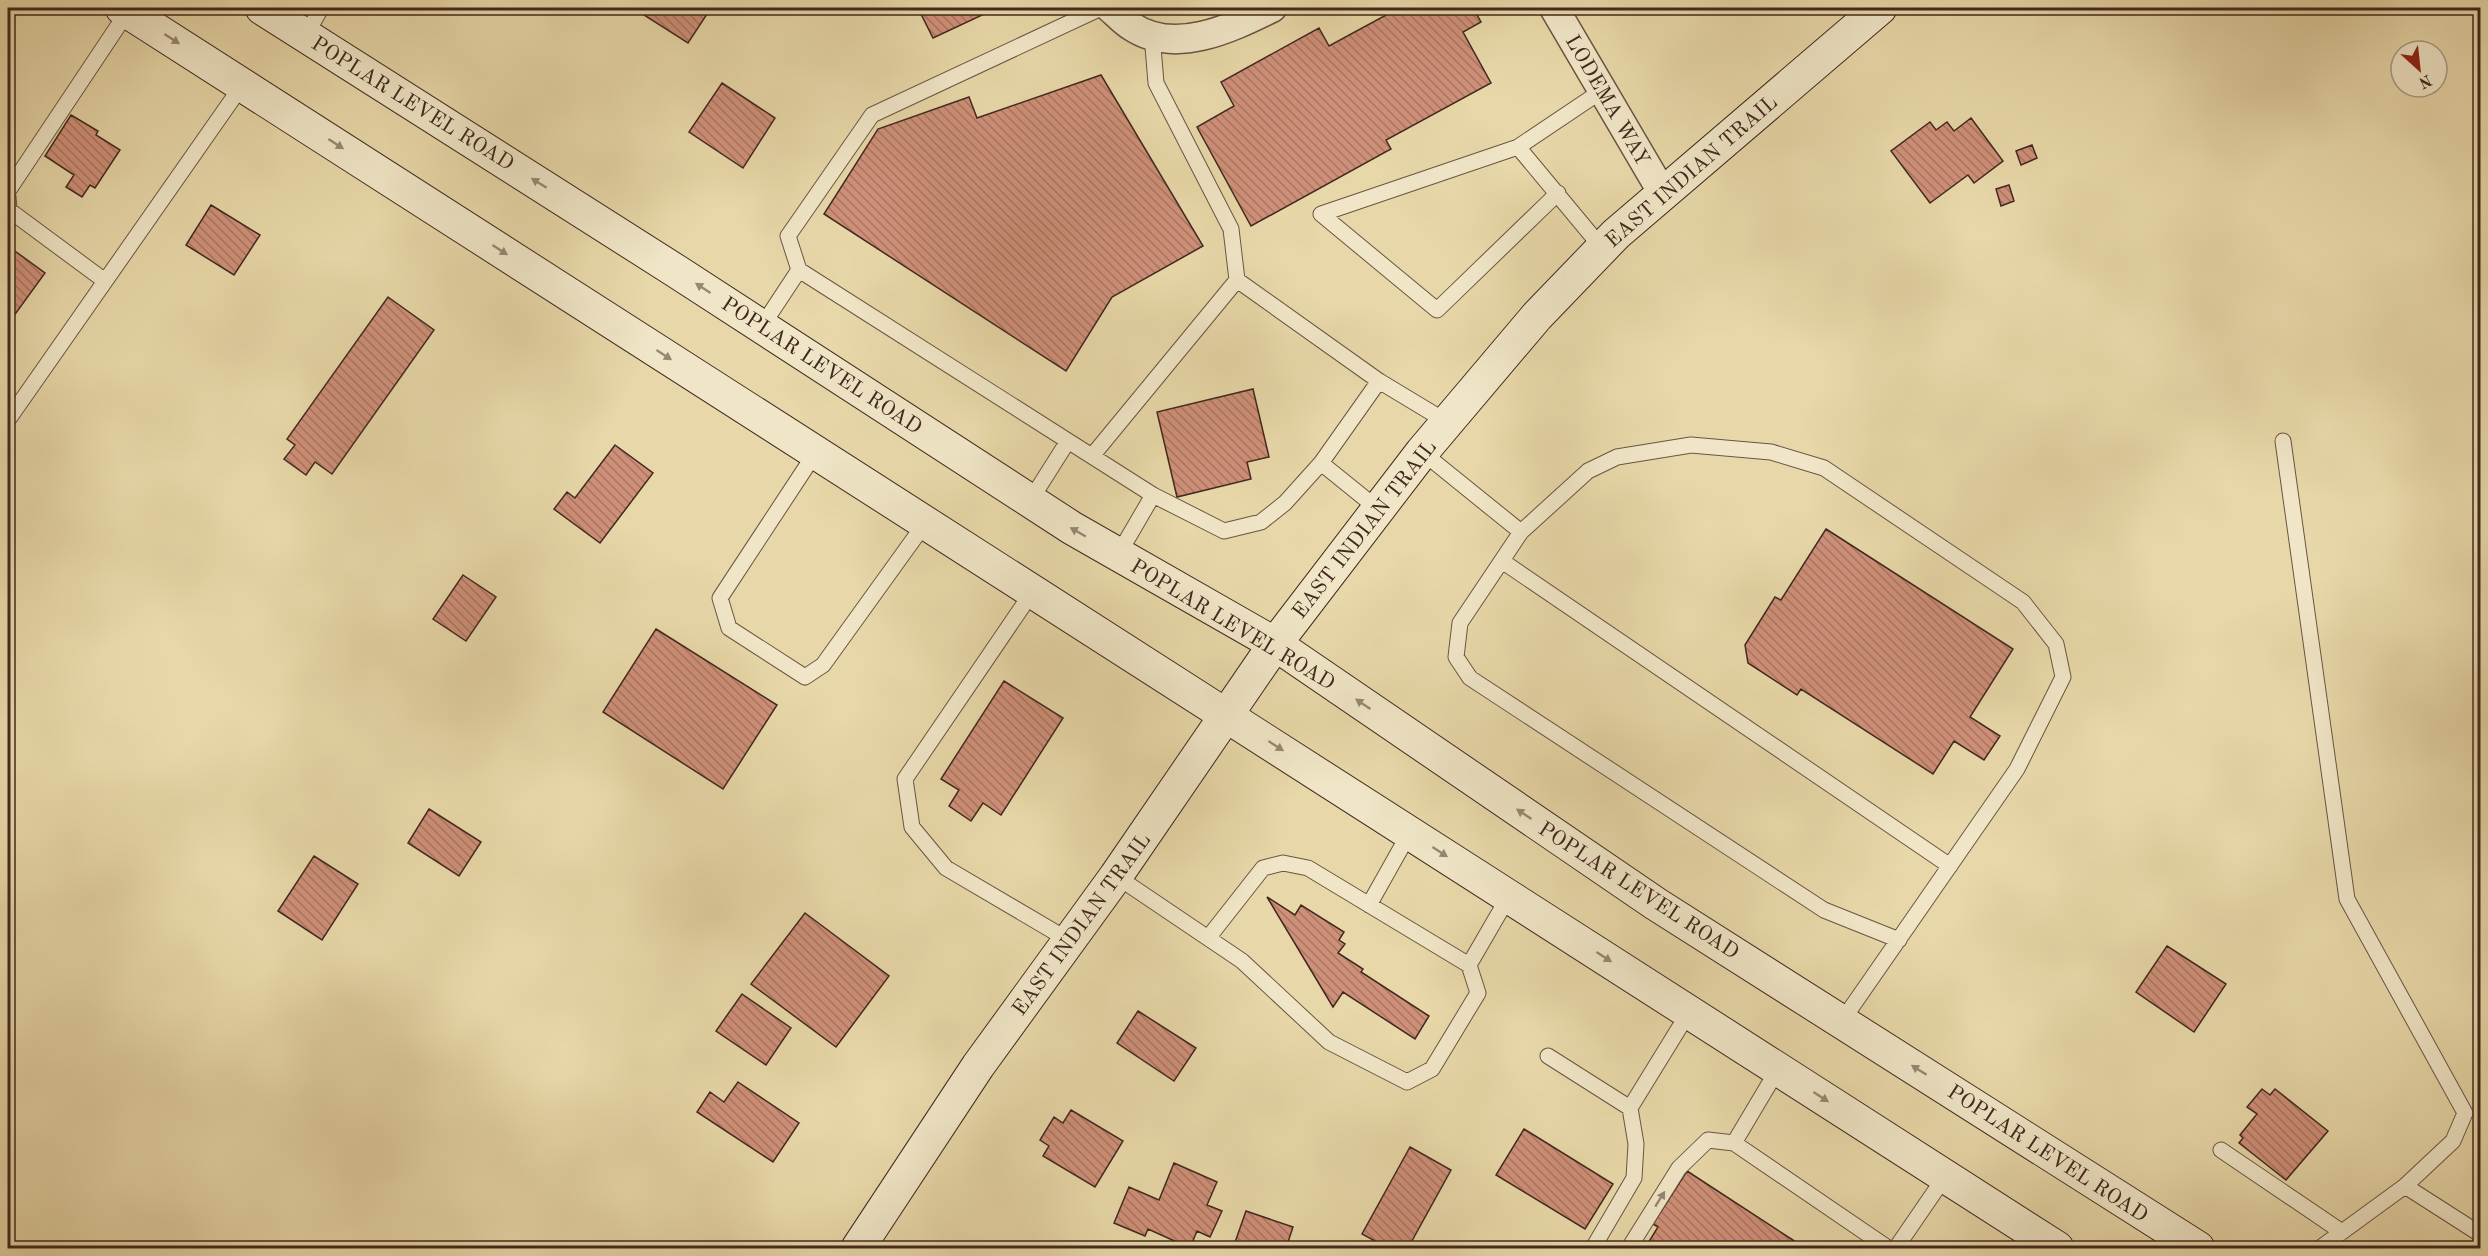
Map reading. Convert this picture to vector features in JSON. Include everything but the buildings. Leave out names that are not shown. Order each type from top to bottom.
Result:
[{"type":"main road","name":"POPLAR LEVEL ROAD","points":[[262,8],[313,21],[762,326],[1030,501],[1118,555],[1275,644],[1656,904],[2198,1248]]},
{"type":"main road","name":"EAST INDIAN TRAIL","points":[[858,1248],[978,1066],[1116,876],[1275,644],[1422,452],[1537,316],[1602,248],[1662,192],[1880,8]]},
{"type":"main road","points":[[125,9],[1410,832],[1944,1178],[2057,1248]]},
{"type":"street","points":[[1110,8],[1131,26],[1152,35],[1177,39],[1202,36],[1239,24],[1272,8]]},
{"type":"street","name":"LODEMA WAY","points":[[1554,8],[1662,192]]},
{"type":"lane","points":[[1101,8],[872,115],[788,236],[800,270],[1153,495],[1190,516],[1224,531],[1261,522],[1285,503],[1321,463],[1379,381]]},
{"type":"lane","points":[[8,191],[125,9]]},
{"type":"lane","points":[[1152,35],[1156,83],[1231,229],[1238,280],[1379,381],[1447,422]]},
{"type":"lane","points":[[8,420],[243,84]]},
{"type":"lane","points":[[1558,193],[1437,310],[1322,214],[1518,147],[1602,90]]},
{"type":"lane","points":[[1518,147],[1602,248]]},
{"type":"lane","points":[[8,197],[9,210],[105,280]]},
{"type":"lane","points":[[762,326],[800,270]]},
{"type":"lane","points":[[1092,456],[1238,280]]},
{"type":"lane","points":[[1030,501],[1068,441]]},
{"type":"lane","points":[[2283,441],[2347,899],[2465,1113],[2453,1141],[2405,1186],[2320,1248]]},
{"type":"lane","points":[[1842,1021],[1899,940],[2017,769],[2063,676],[2056,644],[2023,602],[1824,468],[1771,452],[1691,445],[1617,457],[1588,471],[1521,532],[1460,623],[1456,657],[1470,678],[1824,910],[1899,940]]},
{"type":"lane","points":[[816,452],[720,598],[729,628],[805,677],[822,665],[926,522]]},
{"type":"lane","points":[[1422,452],[1521,532]]},
{"type":"lane","points":[[1321,463],[1378,509]]},
{"type":"lane","points":[[1118,555],[1153,495]]},
{"type":"lane","points":[[1502,561],[1950,866]]},
{"type":"lane","points":[[1033,591],[905,779],[912,827],[946,868],[1070,941]]},
{"type":"lane","points":[[1369,905],[1410,832]]},
{"type":"lane","points":[[1116,876],[1242,961],[1329,1042],[1407,1082],[1432,1069],[1478,993],[1469,965],[1308,868],[1283,863],[1263,868],[1208,938]]},
{"type":"lane","points":[[1469,965],[1509,896]]},
{"type":"lane","points":[[1593,1248],[1634,1178],[1636,1144],[1630,1108],[1689,1012]]},
{"type":"lane","points":[[1548,1056],[1630,1108]]},
{"type":"lane","points":[[1734,1143],[1778,1069]]},
{"type":"lane","points":[[1629,1248],[1679,1168],[1708,1140],[1734,1143],[1888,1248]]},
{"type":"lane","points":[[2221,1150],[2342,1232]]},
{"type":"lane","points":[[1896,1248],[1944,1178]]},
{"type":"lane","points":[[2405,1186],[2481,1234]]}]
